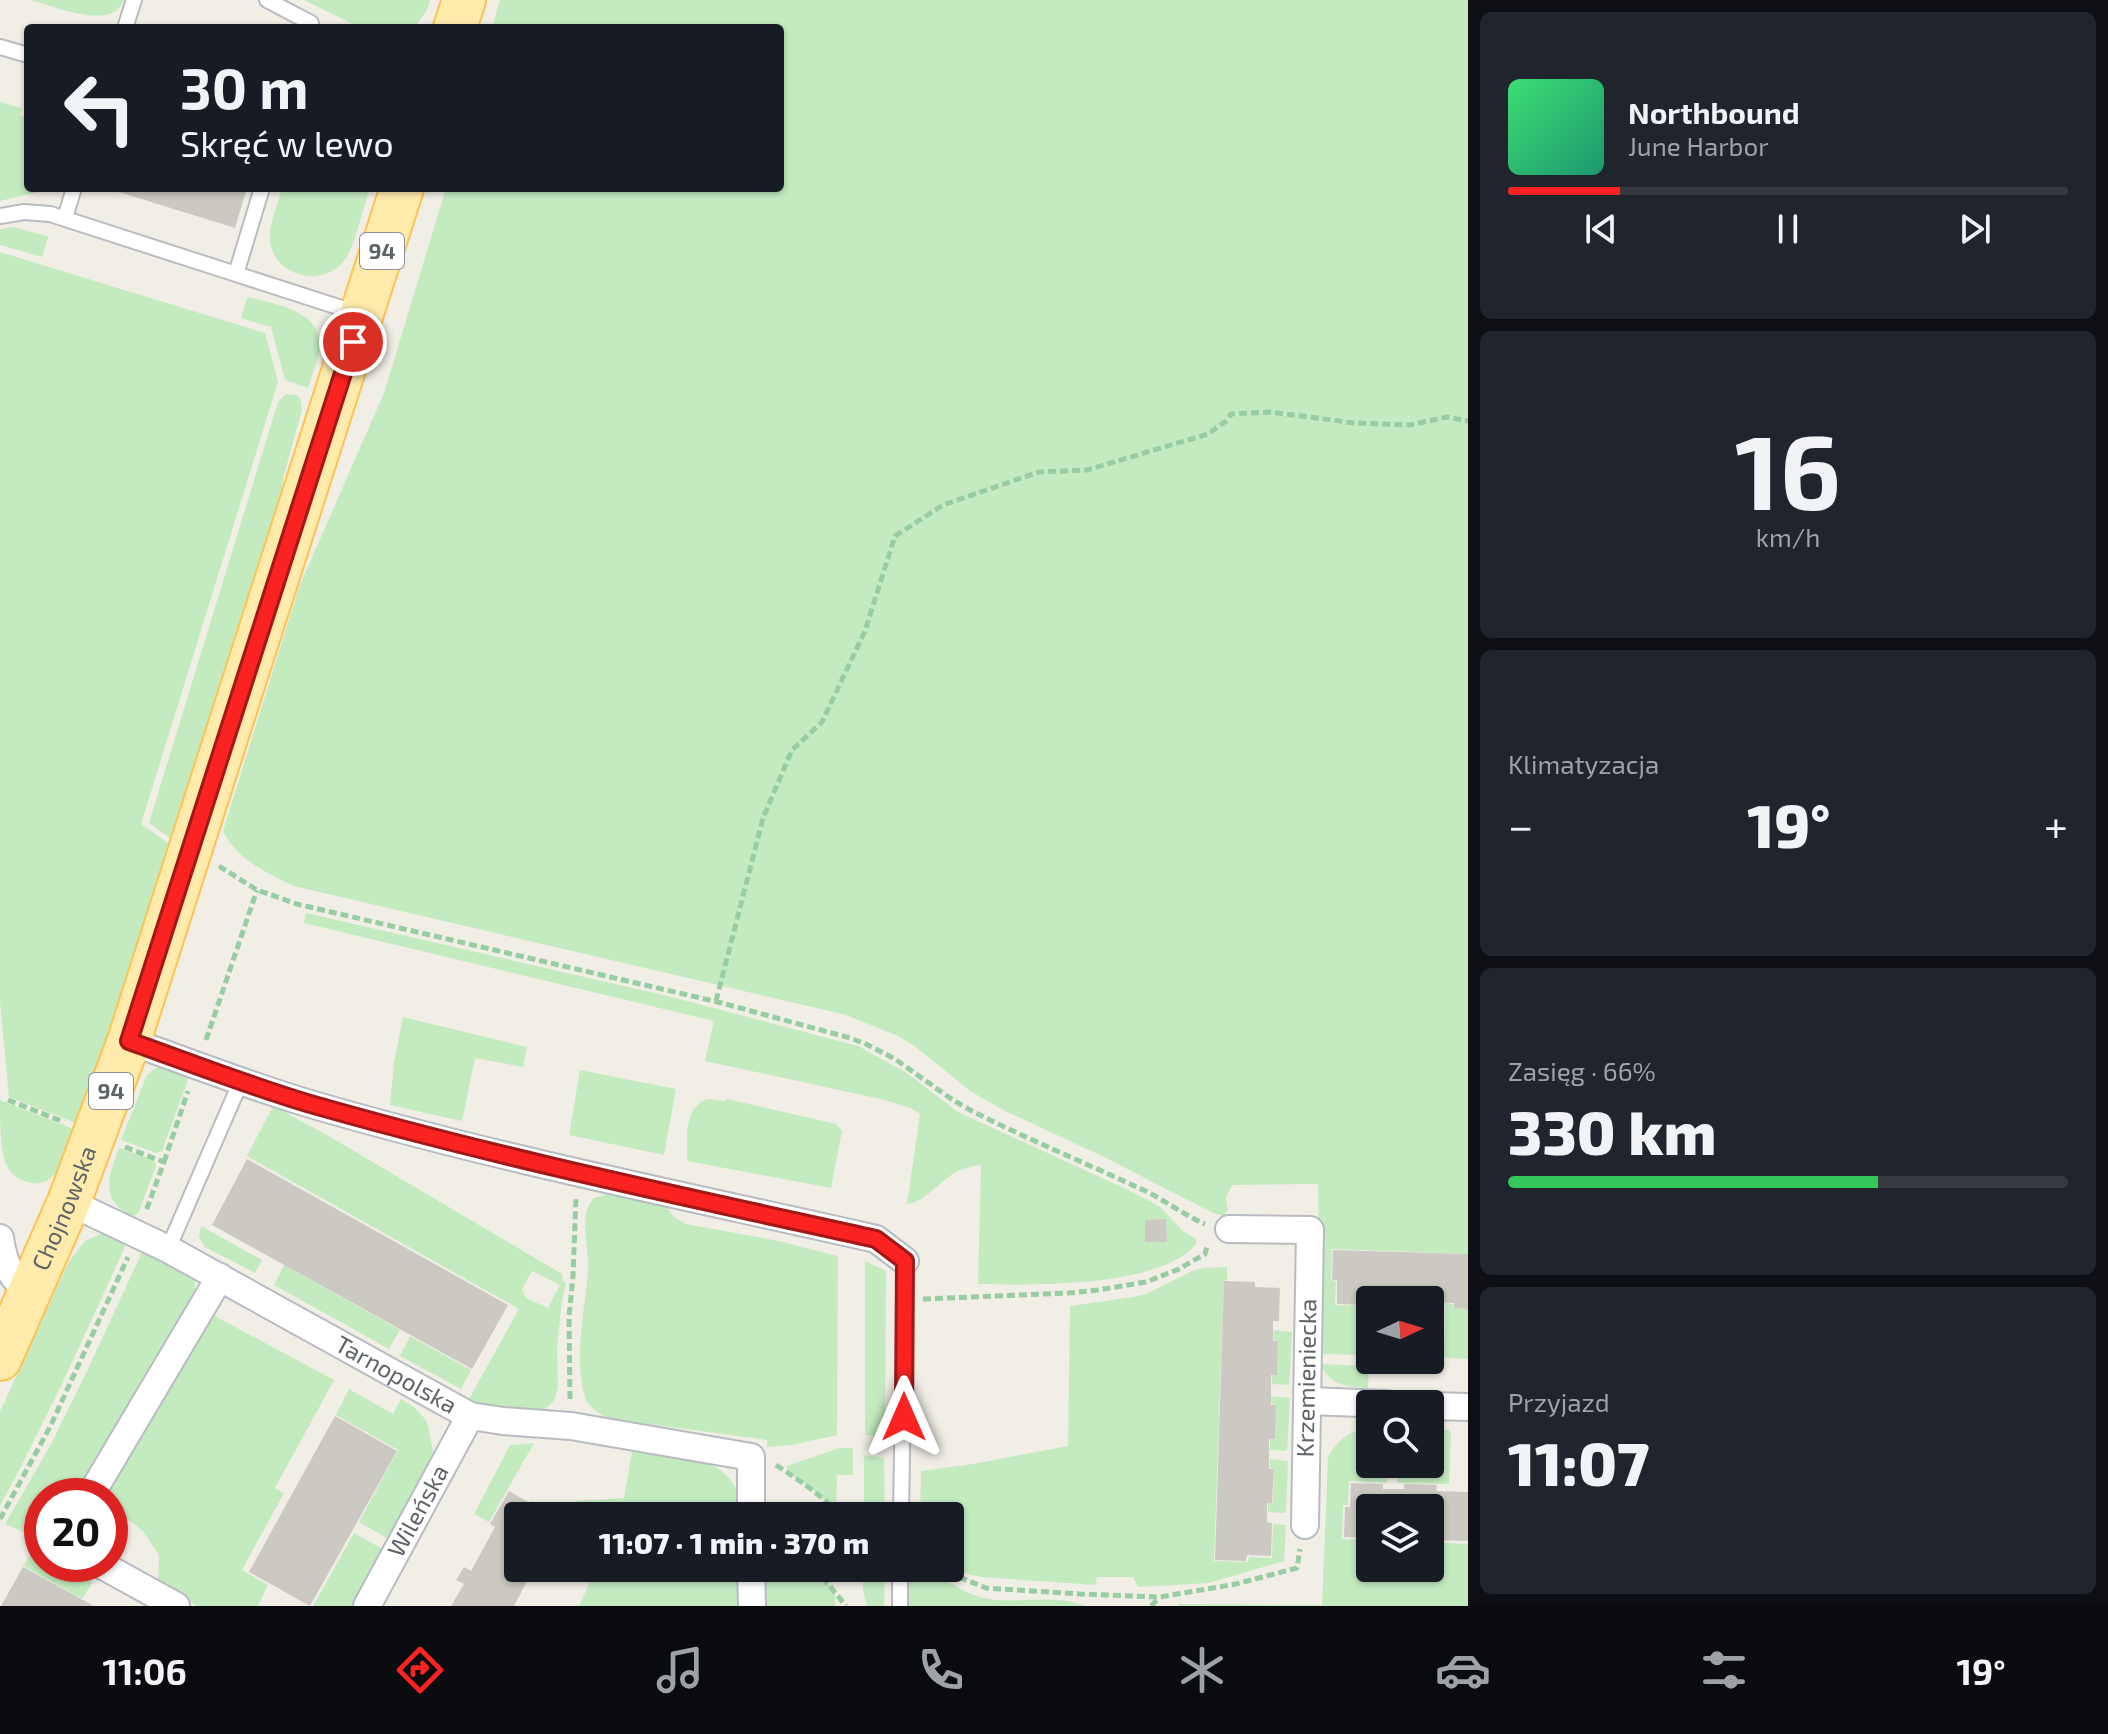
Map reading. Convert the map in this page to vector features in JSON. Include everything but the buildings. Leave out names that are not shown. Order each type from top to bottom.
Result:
[{"type":"main road","points":[[456,24],[464,0]]},
{"type":"main road","name":"Chojnowska","points":[[0,1359],[69,1202],[129,1041],[401,192]]},
{"type":"street","points":[[129,1041],[305,1102],[422,1135],[876,1239],[905,1261]]},
{"type":"street","name":"Tarnopolska","points":[[69,1202],[168,1249],[470,1416],[571,1426],[751,1457]]},
{"type":"street","name":"Krzemieniecka","points":[[1221,1227],[1310,1230],[1305,1525]]},
{"type":"street","points":[[0,1238],[6,1266],[29,1294]]},
{"type":"street","points":[[101,1478],[220,1277]]},
{"type":"street","points":[[1308,1401],[1356,1403]]},
{"type":"street","points":[[1444,1406],[1468,1407]]},
{"type":"street","name":"Wileńska","points":[[367,1606],[470,1416]]},
{"type":"street","points":[[751,1457],[751,1502]]},
{"type":"street","points":[[128,1579],[176,1606]]},
{"type":"street","points":[[751,1582],[752,1606]]},
{"type":"lane","points":[[126,24],[134,0]]},
{"type":"lane","points":[[267,0],[310,24]]},
{"type":"lane","points":[[0,47],[24,54]]},
{"type":"lane","points":[[65,218],[73,192]]},
{"type":"lane","points":[[236,274],[261,192]]},
{"type":"lane","points":[[0,216],[37,212],[65,218],[361,315]]},
{"type":"lane","points":[[168,1249],[241,1081]]},
{"type":"lane","points":[[901,1502],[905,1261]]},
{"type":"lane","points":[[900,1582],[900,1606]]},
{"type":"path","points":[[716,1001],[763,818],[792,750],[822,722],[865,631],[895,536],[943,505],[1039,472],[1087,470],[1208,434],[1231,414],[1269,412],[1355,423],[1410,425],[1447,417],[1468,421]]},
{"type":"path","points":[[208,859],[257,890],[297,904],[716,1001],[866,1044],[895,1059],[970,1110],[1142,1189],[1190,1217],[1221,1227],[1205,1254],[1179,1269],[1146,1282],[1069,1293],[905,1299]]},
{"type":"path","points":[[0,1519],[50,1427],[138,1234],[257,890]]},
{"type":"path","points":[[8,1100],[164,1162]]},
{"type":"path","points":[[571,1426],[569,1317],[577,1172]]},
{"type":"path","points":[[751,1457],[775,1464],[829,1502]]},
{"type":"path","points":[[964,1579],[986,1588],[1160,1597],[1236,1584],[1297,1568],[1305,1525]]},
{"type":"path","points":[[826,1582],[846,1606]]},
{"type":"path","points":[[1151,1606],[1160,1597]]},
{"type":"green space","points":[[31,0],[125,0],[117,10],[99,16],[75,13]]},
{"type":"green space","points":[[304,0],[430,0],[417,24],[353,24]]},
{"type":"green space","points":[[500,0],[1468,0],[1468,1254],[1332,1249],[1331,1280],[1336,1281],[1335,1305],[1356,1306],[1356,1355],[1321,1354],[1318,1184],[1232,1185],[1226,1198],[1228,1210],[1224,1216],[1213,1213],[1005,1111],[970,1091],[898,1036],[846,1015],[294,886],[244,858],[223,831],[299,587],[384,393],[445,192],[784,192],[784,24],[493,24]]},
{"type":"green space","points":[[0,102],[22,108],[24,192],[38,192],[0,201]]},
{"type":"green space","points":[[281,192],[369,192],[346,258],[326,274],[302,275],[281,264],[270,242]]},
{"type":"green space","points":[[13,227],[47,236],[42,257],[0,245],[0,229]]},
{"type":"green space","points":[[0,252],[265,333],[278,382],[141,824],[177,849],[79,1124],[9,1097],[0,1001]]},
{"type":"green space","points":[[249,297],[297,312],[315,327],[319,351],[308,388],[285,380],[271,327],[241,318]]},
{"type":"green space","points":[[286,394],[300,398],[302,410],[284,475],[274,540],[178,844],[149,823],[278,402]]},
{"type":"green space","points":[[306,913],[676,998],[858,1046],[907,1073],[958,1112],[1159,1206],[1184,1232],[1196,1239],[1196,1244],[1179,1258],[1154,1269],[1125,1276],[1061,1283],[978,1284],[981,1165],[956,1172],[920,1199],[907,1204],[920,1114],[910,1108],[705,1061],[714,1021],[304,923]]},
{"type":"green space","points":[[403,1017],[527,1047],[523,1067],[475,1058],[462,1121],[390,1105]]},
{"type":"green space","points":[[163,1066],[190,1074],[162,1151],[156,1153],[121,1140],[147,1075]]},
{"type":"green space","points":[[580,1070],[676,1089],[664,1155],[569,1135]]},
{"type":"green space","points":[[708,1099],[727,1099],[836,1124],[842,1131],[831,1188],[687,1161],[690,1117],[700,1103]]},
{"type":"green space","points":[[0,1100],[76,1130],[59,1169],[45,1182],[24,1181],[8,1167],[1,1142]]},
{"type":"green space","points":[[273,1106],[562,1274],[566,1283],[557,1346],[558,1388],[550,1405],[538,1413],[484,1407],[468,1401],[519,1309],[247,1156]],"holes":[[[532,1271],[560,1285],[548,1308],[526,1298],[522,1289]]]},
{"type":"green space","points":[[119,1148],[154,1160],[156,1166],[138,1214],[131,1216],[114,1202],[109,1186]]},
{"type":"green space","points":[[614,1192],[659,1197],[674,1217],[686,1224],[779,1241],[838,1256],[837,1435],[767,1447],[767,1440],[610,1419],[591,1406],[584,1394],[580,1364],[588,1270],[586,1215],[594,1198]]},
{"type":"green space","points":[[201,1226],[262,1260],[255,1273],[205,1247],[199,1237]]},
{"type":"green space","points":[[103,1233],[123,1237],[126,1243],[123,1251],[79,1348],[0,1506],[0,1412],[69,1261],[85,1241]]},
{"type":"green space","points":[[144,1248],[191,1274],[195,1295],[92,1478],[31,1478],[88,1369]]},
{"type":"green space","points":[[865,1261],[886,1271],[885,1436],[865,1435]]},
{"type":"green space","points":[[284,1265],[400,1330],[389,1349],[274,1285]]},
{"type":"green space","points":[[1227,1267],[1214,1561],[1248,1562],[1249,1557],[1272,1558],[1273,1524],[1286,1525],[1284,1561],[1209,1583],[1138,1587],[1133,1577],[1097,1577],[1095,1585],[982,1577],[964,1572],[964,1502],[920,1502],[921,1471],[1068,1446],[1070,1306],[1146,1294],[1204,1268]]},
{"type":"green space","points":[[1446,1303],[1453,1304],[1454,1308],[1468,1309],[1468,1359],[1444,1356]]},
{"type":"green space","points":[[209,1313],[334,1380],[275,1488],[284,1493],[242,1570],[268,1585],[258,1606],[197,1606],[158,1584],[159,1555],[143,1531],[128,1520],[128,1478],[114,1478]]},
{"type":"green space","points":[[1274,1330],[1292,1332],[1289,1385],[1272,1384],[1272,1375],[1277,1375],[1278,1341],[1273,1340]]},
{"type":"green space","points":[[410,1336],[471,1370],[461,1389],[400,1356]]},
{"type":"green space","points":[[1321,1364],[1356,1365],[1356,1374],[1369,1374],[1368,1388],[1346,1386],[1334,1381]]},
{"type":"green space","points":[[349,1389],[393,1414],[401,1399],[414,1407],[428,1425],[433,1451],[430,1464],[390,1540],[359,1522],[398,1450],[336,1415]]},
{"type":"green space","points":[[1271,1396],[1290,1398],[1287,1451],[1270,1450],[1270,1439],[1275,1439],[1276,1405],[1272,1404]]},
{"type":"green space","points":[[1444,1430],[1449,1430],[1449,1484],[1397,1483],[1397,1478],[1444,1478]]},
{"type":"green space","points":[[1356,1432],[1356,1478],[1387,1478],[1387,1483],[1349,1481],[1348,1505],[1343,1505],[1342,1539],[1356,1540],[1356,1582],[1444,1582],[1444,1543],[1468,1544],[1468,1606],[1178,1606],[1322,1605],[1328,1458],[1345,1437]]},
{"type":"green space","points":[[534,1443],[489,1522],[474,1514],[510,1445]]},
{"type":"green space","points":[[633,1446],[678,1453],[707,1462],[730,1479],[740,1502],[576,1502],[624,1498]]},
{"type":"green space","points":[[839,1448],[853,1448],[853,1475],[837,1475],[836,1502],[827,1502],[787,1472],[787,1466]]},
{"type":"green space","points":[[864,1455],[884,1458],[885,1502],[864,1502]]},
{"type":"green space","points":[[1270,1459],[1288,1461],[1284,1513],[1268,1512],[1268,1503],[1273,1503],[1274,1469],[1270,1468]]},
{"type":"green space","points":[[24,1491],[24,1532],[5,1524]]},
{"type":"green space","points":[[354,1533],[386,1551],[355,1606],[313,1606]]},
{"type":"green space","points":[[52,1582],[92,1582],[82,1599]]},
{"type":"green space","points":[[744,1582],[744,1606],[579,1606],[589,1584]]},
{"type":"green space","points":[[763,1582],[827,1582],[835,1592],[835,1606],[763,1606]]},
{"type":"green space","points":[[863,1582],[885,1582],[884,1606],[867,1606]]},
{"type":"green space","points":[[908,1582],[948,1582],[984,1598],[1060,1600],[1085,1606],[907,1606]]},
{"type":"route","points":[[353,342],[129,1041],[305,1102],[422,1135],[876,1239],[905,1261],[904,1417]]}]
